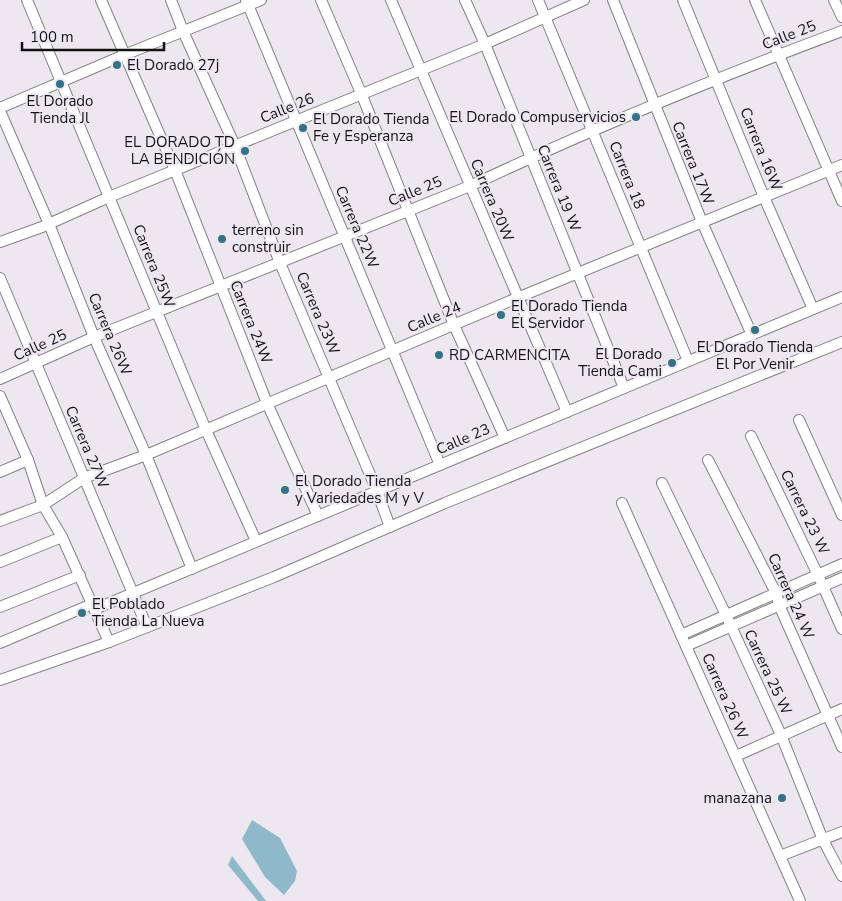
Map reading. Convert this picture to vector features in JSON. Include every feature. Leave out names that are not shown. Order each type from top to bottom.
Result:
[{"type":"street","name":"Carrera 25W","points":[[27,0],[156,312],[256,541]]},
{"type":"street","name":"Carrera 24W","points":[[101,0],[175,170],[267,403],[318,516]]},
{"type":"street","name":"Carrera 23W","points":[[171,0],[235,146],[280,263],[378,491],[390,527]]},
{"type":"street","points":[[0,110],[247,3],[261,0]]},
{"type":"street","points":[[321,0],[361,93],[454,325],[505,438]]},
{"type":"street","name":"Carrera 20W","points":[[391,0],[567,412]]},
{"type":"street","name":"Carrera 19 W","points":[[465,0],[485,44],[624,388]]},
{"type":"street","name":"Carrera 18","points":[[538,0],[688,361]]},
{"type":"street","name":"Calle 26","points":[[0,242],[48,224],[421,68],[485,44],[584,0]]},
{"type":"street","name":"Carrera 17W","points":[[613,0],[702,222],[752,335]]},
{"type":"street","name":"Carrera 16W","points":[[683,0],[764,197],[813,309]]},
{"type":"street","points":[[756,0],[842,201]]},
{"type":"street","points":[[834,0],[842,17]]},
{"type":"street","name":"Carrera 22W","points":[[247,3],[440,465]]},
{"type":"street","name":"Calle 25","points":[[0,380],[156,312],[470,186],[531,157],[778,55],[842,31]]},
{"type":"street","name":"Carrera 26W","points":[[0,110],[192,568]]},
{"type":"street","name":"Calle 24","points":[[0,521],[43,505],[84,478],[146,455],[517,298],[842,165]]},
{"type":"street","name":"Carrera 27W","points":[[0,278],[147,627]]},
{"type":"street","name":"Calle 23","points":[[0,642],[133,593],[842,297]]},
{"type":"street","points":[[0,680],[109,642],[274,577],[390,527],[842,342]]},
{"type":"street","points":[[0,396],[28,460],[43,505],[62,537],[109,642]]},
{"type":"street","points":[[799,420],[842,515]]},
{"type":"street","points":[[0,426],[11,421]]},
{"type":"street","name":"Carrera 23 W","points":[[751,436],[842,629]]},
{"type":"street","points":[[0,472],[28,460]]},
{"type":"street","name":"Carrera 24 W","points":[[708,460],[776,593],[779,606],[842,747]]},
{"type":"street","name":"Carrera 25 W","points":[[662,483],[782,735],[823,840],[842,876]]},
{"type":"street","name":"Carrera 26 W","points":[[622,503],[800,901]]},
{"type":"street","points":[[0,562],[62,537]]},
{"type":"street","points":[[681,634],[842,564]]},
{"type":"street","points":[[0,607],[80,575]]},
{"type":"street","points":[[686,646],[842,578]]},
{"type":"street","points":[[736,756],[842,709]]},
{"type":"street","points":[[780,856],[842,832]]},
{"type":"water","points":[[252,820],[280,838],[297,871],[295,881],[284,895],[265,877],[242,839]]},
{"type":"water","points":[[232,856],[266,901],[258,901],[228,865]]},
{"type":"place","name":"El Dorado 27j","points":[[117,65]]},
{"type":"place","name":"El Dorado Tienda Jl","points":[[60,84]]},
{"type":"place","name":"El Dorado Compuservicios","points":[[636,117]]},
{"type":"place","name":"El Dorado Tienda Fe y Esperanza","points":[[303,128]]},
{"type":"place","name":"EL DORADO TD LA BENDICIÓN","points":[[245,151]]},
{"type":"place","name":"terreno sin construir","points":[[222,239]]},
{"type":"place","name":"El Dorado Tienda El Servidor","points":[[501,315]]},
{"type":"place","name":"El Dorado Tienda El Por Venir","points":[[755,330]]},
{"type":"place","name":"RD CARMENCITA","points":[[439,355]]},
{"type":"place","name":"El Dorado Tienda Cami","points":[[672,363]]},
{"type":"place","name":"El Dorado Tienda y Variedades M y V","points":[[285,490]]},
{"type":"place","name":"El Poblado Tienda La Nueva","points":[[82,613]]},
{"type":"place","name":"manazana","points":[[782,798]]}]
